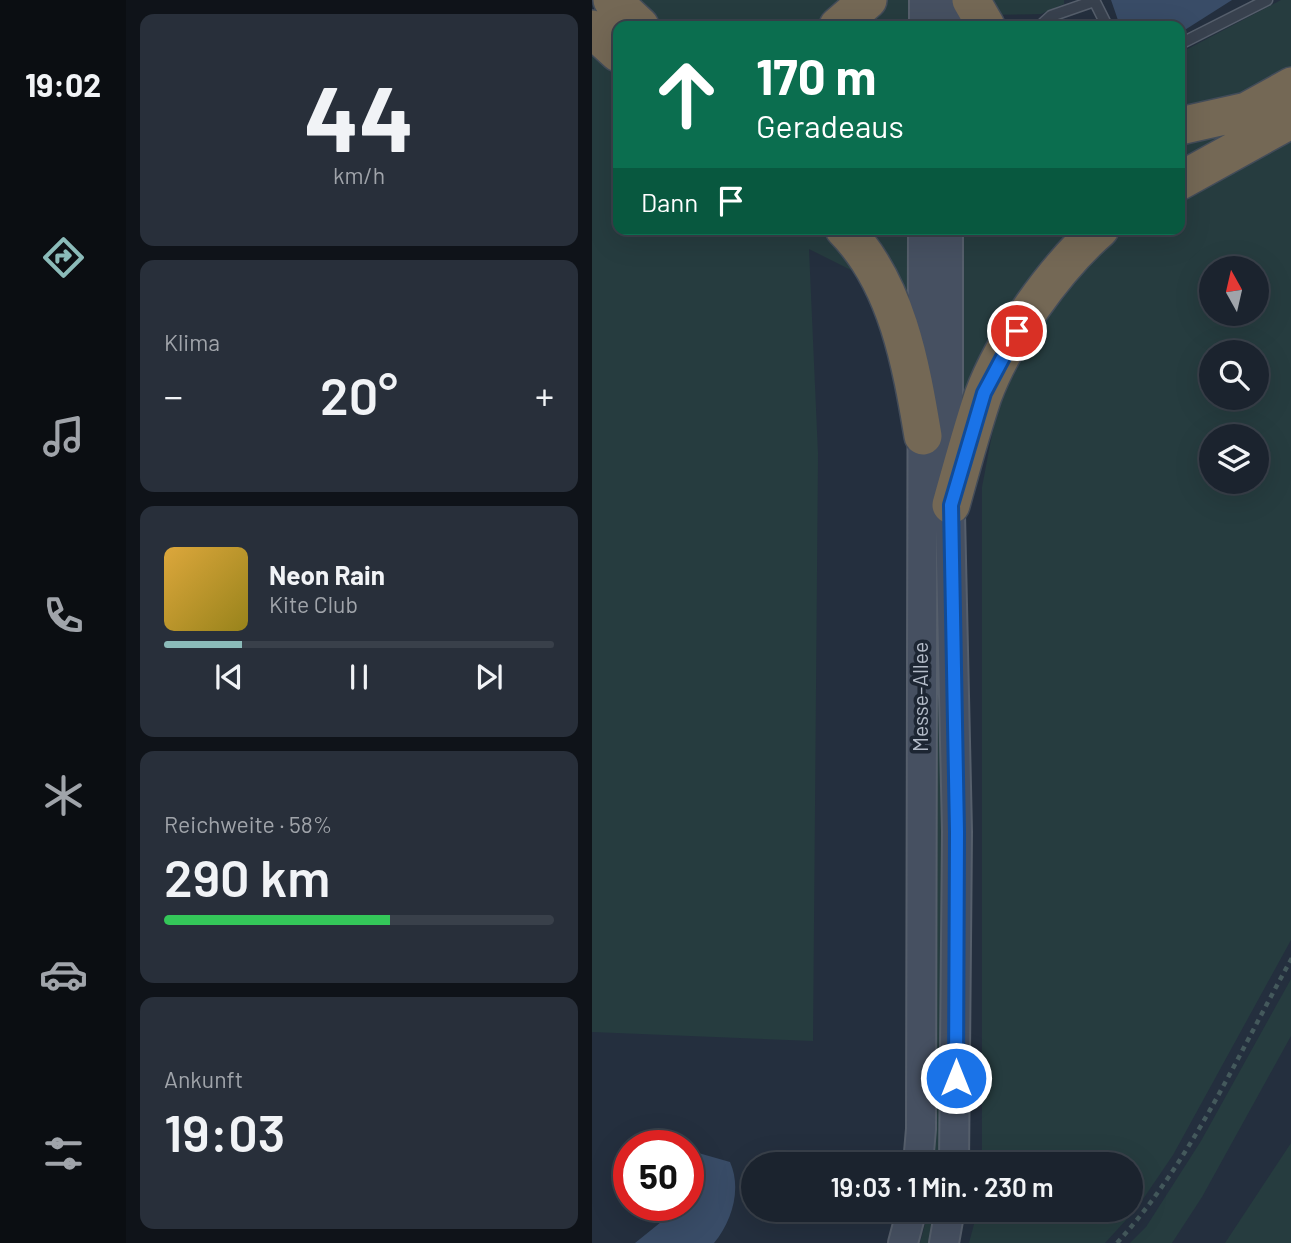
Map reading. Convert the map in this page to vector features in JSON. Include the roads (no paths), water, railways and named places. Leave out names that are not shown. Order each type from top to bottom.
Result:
[{"type":"highway","points":[[612,0],[635,21]]},
{"type":"highway","points":[[844,21],[868,0]]},
{"type":"highway","points":[[971,0],[983,21]]},
{"type":"highway","points":[[592,29],[613,48]]},
{"type":"highway","points":[[1185,126],[1247,111],[1291,86]]},
{"type":"highway","points":[[1185,178],[1291,119]]},
{"type":"highway","points":[[850,235],[880,278],[907,349],[923,436]]},
{"type":"highway","points":[[951,505],[984,393],[1028,311],[1080,247],[1093,235]]},
{"type":"main road","points":[[924,0],[924,21]]},
{"type":"main road","points":[[948,0],[948,21]]},
{"type":"main road","name":"Messe-Allee","points":[[919,1152],[923,235]]},
{"type":"main road","name":"Messe-Allee","points":[[948,235],[957,832],[954,1152]]},
{"type":"main road","points":[[903,1243],[909,1222]]},
{"type":"main road","points":[[944,1243],[948,1222]]},
{"type":"lane","points":[[1185,41],[1267,0]]},
{"type":"lane","points":[[1046,21],[1051,16],[1094,1],[1104,21]]},
{"type":"water","points":[[1111,0],[1232,0],[1185,30],[1185,21],[1118,21]]},
{"type":"water","points":[[704,1155],[730,1162],[735,1194],[726,1225],[714,1243],[635,1243],[662,1221],[704,1221]]}]
